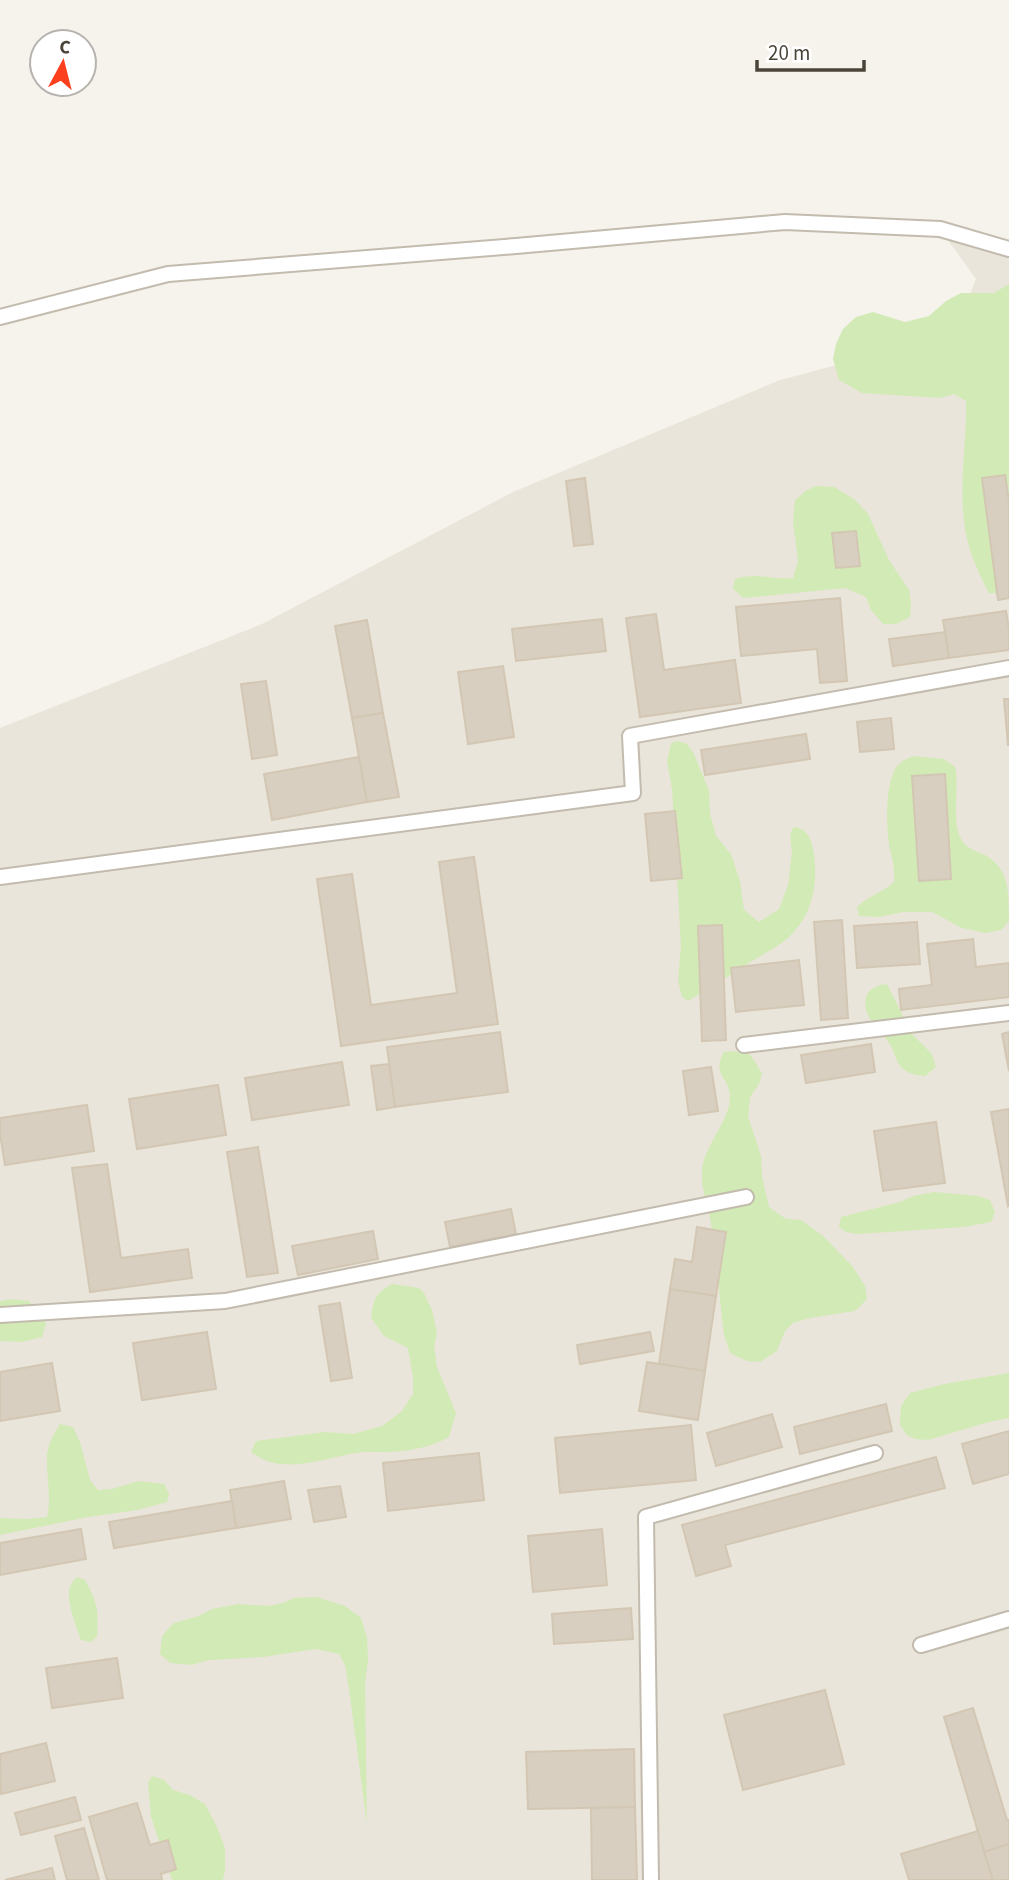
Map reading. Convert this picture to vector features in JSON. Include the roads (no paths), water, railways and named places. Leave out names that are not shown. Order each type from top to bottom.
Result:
[{"type":"lane","points":[[0,317],[168,274],[785,222],[940,229],[1009,249]]},
{"type":"lane","points":[[0,877],[633,793],[630,736],[1009,668]]},
{"type":"lane","points":[[744,1045],[1009,1013]]},
{"type":"lane","points":[[0,1315],[225,1301],[746,1197]]},
{"type":"lane","points":[[651,1880],[646,1517],[875,1454]]},
{"type":"lane","points":[[921,1645],[1009,1619]]}]
